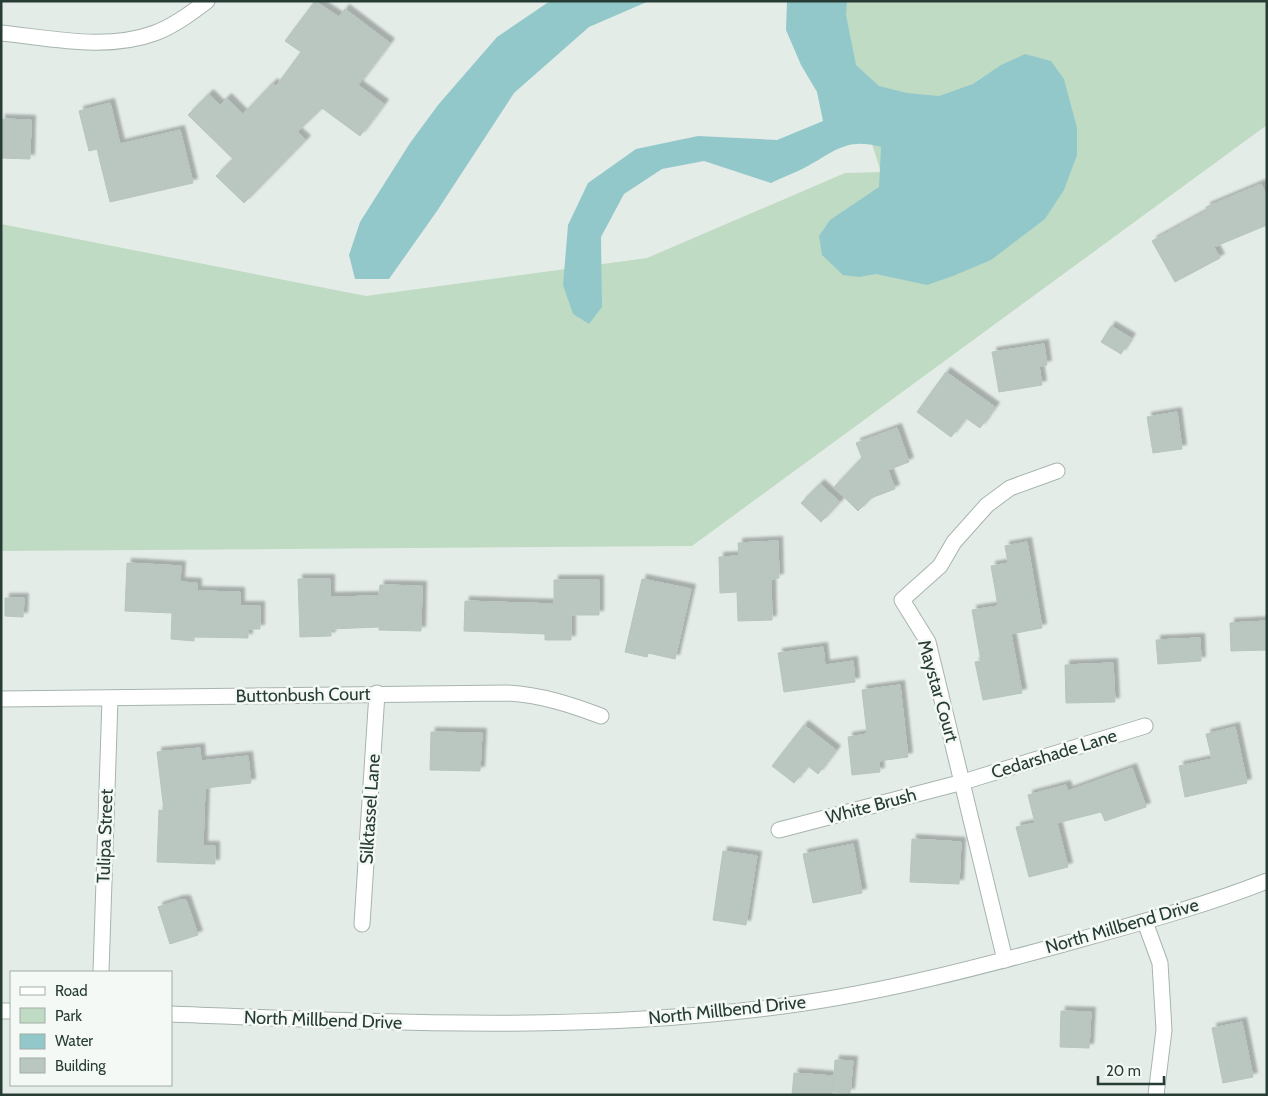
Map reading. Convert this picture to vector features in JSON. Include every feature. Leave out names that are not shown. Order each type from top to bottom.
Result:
[{"type":"street","points":[[1,33],[90,42],[124,40],[154,33],[183,19],[207,1]]},
{"type":"street","name":"Maystar Court","points":[[1005,960],[928,642],[902,600],[940,566],[954,542],[987,504],[1010,488],[1058,470]]},
{"type":"street","name":"Buttonbush Court","points":[[1,699],[377,694],[532,695],[556,699],[601,716]]},
{"type":"street","name":"Silktassel Lane","points":[[362,924],[377,694]]},
{"type":"street","name":"Tulipa Street","points":[[101,971],[110,699]]},
{"type":"street","name":"Cedarshade Lane","points":[[963,782],[1144,726]]},
{"type":"street","name":"White Brush","points":[[779,830],[963,782]]},
{"type":"street","name":"North Millbend Drive","points":[[172,1014],[460,1024],[581,1022],[701,1015],[796,1004],[895,987],[1005,960],[1144,922],[1267,881]]},
{"type":"street","points":[[1144,922],[1160,963],[1164,1030],[1156,1095]]},
{"type":"green space","points":[[792,1],[1267,1],[1267,125],[692,546],[1,551],[1,224],[366,296],[647,258],[845,173],[881,172],[868,132]]},
{"type":"water","points":[[550,1],[649,1],[589,27],[514,93],[437,211],[389,279],[355,279],[349,255],[360,222],[410,143],[438,105],[497,37]]},
{"type":"water","points":[[787,1],[847,1],[846,15],[856,65],[879,86],[907,93],[939,96],[973,84],[1001,65],[1025,54],[1051,61],[1064,79],[1077,128],[1077,155],[1064,190],[1045,219],[991,260],[927,285],[876,274],[859,277],[843,275],[822,255],[819,236],[830,220],[879,187],[881,147],[859,144],[842,147],[802,169],[771,183],[704,161],[662,169],[624,194],[601,237],[602,307],[589,324],[573,314],[563,285],[568,225],[588,183],[636,149],[698,136],[777,140],[823,121],[817,92],[801,65],[786,30]]},
{"type":"building","points":[[315,1],[339,17],[345,9],[390,43],[358,85],[384,104],[360,136],[322,108],[297,132],[306,140],[244,203],[216,176],[233,159],[188,115],[209,94],[220,105],[227,98],[243,114],[273,83],[276,86],[301,52],[285,41]]},
{"type":"building","points":[[110,103],[120,144],[180,130],[193,183],[110,202],[97,149],[89,151],[79,111]]},
{"type":"building","points":[[1,119],[31,120],[30,159],[1,158]]},
{"type":"building","points":[[1261,184],[1267,197],[1267,225],[1214,247],[1220,258],[1175,282],[1152,241],[1207,211],[1206,207]]},
{"type":"building","points":[[1111,326],[1131,338],[1121,354],[1101,342]]},
{"type":"building","points":[[1044,344],[1047,365],[1039,366],[1042,385],[999,392],[992,352]]},
{"type":"building","points":[[946,372],[995,407],[980,428],[966,418],[951,437],[917,412]]},
{"type":"building","points":[[1177,412],[1182,449],[1153,453],[1147,417]]},
{"type":"building","points":[[897,428],[909,462],[888,470],[895,489],[871,498],[858,511],[834,487],[862,458],[856,443]]},
{"type":"building","points":[[820,484],[840,502],[821,522],[801,503]]},
{"type":"building","points":[[778,541],[779,578],[771,579],[772,620],[738,621],[737,592],[720,593],[719,557],[739,556],[738,543]]},
{"type":"building","points":[[1027,542],[1042,628],[1011,634],[1022,693],[983,700],[975,662],[981,661],[972,610],[998,606],[991,566],[1008,563],[1005,546]]},
{"type":"building","points":[[127,563],[181,566],[180,582],[197,583],[197,591],[240,592],[240,606],[260,606],[260,629],[248,629],[248,638],[194,637],[194,641],[171,639],[172,613],[125,611]]},
{"type":"building","points":[[298,579],[330,579],[330,597],[379,596],[380,585],[422,586],[421,631],[379,630],[379,627],[331,629],[331,636],[300,637]]},
{"type":"building","points":[[642,579],[691,589],[675,659],[648,653],[647,657],[625,652]]},
{"type":"building","points":[[554,580],[599,580],[599,615],[571,615],[571,640],[545,640],[545,634],[464,631],[465,601],[554,604]]},
{"type":"building","points":[[5,598],[24,598],[23,617],[5,616]]},
{"type":"building","points":[[1267,621],[1267,650],[1231,651],[1230,623]]},
{"type":"building","points":[[1200,638],[1201,661],[1158,664],[1156,640]]},
{"type":"building","points":[[823,647],[825,665],[853,661],[855,682],[784,692],[778,653]]},
{"type":"building","points":[[1113,663],[1115,702],[1066,703],[1065,665]]},
{"type":"building","points":[[900,685],[908,757],[879,761],[880,772],[852,775],[848,737],[867,734],[862,690]]},
{"type":"building","points":[[804,725],[836,750],[818,774],[808,766],[794,783],[772,766]]},
{"type":"building","points":[[1235,727],[1247,783],[1185,797],[1179,766],[1212,759],[1206,734]]},
{"type":"building","points":[[431,732],[482,733],[480,771],[430,770]]},
{"type":"building","points":[[200,748],[201,761],[248,756],[251,783],[205,788],[203,846],[215,846],[215,864],[157,862],[159,810],[164,811],[157,752]]},
{"type":"building","points":[[1132,768],[1146,807],[1105,821],[1101,812],[1057,823],[1068,867],[1029,877],[1016,827],[1035,823],[1028,795],[1066,785],[1068,791]]},
{"type":"building","points":[[912,839],[961,842],[959,884],[910,882]]},
{"type":"building","points":[[853,844],[862,893],[813,903],[803,854]]},
{"type":"building","points":[[723,851],[757,856],[746,925],[713,920]]},
{"type":"building","points":[[179,900],[186,900],[198,935],[170,944],[158,907]]},
{"type":"building","points":[[1061,1011],[1091,1012],[1089,1048],[1060,1047]]},
{"type":"building","points":[[1242,1022],[1253,1077],[1223,1083],[1212,1028]]},
{"type":"building","points":[[835,1060],[853,1061],[850,1093],[833,1092]]},
{"type":"building","points":[[794,1073],[833,1076],[832,1095],[792,1095]]}]
